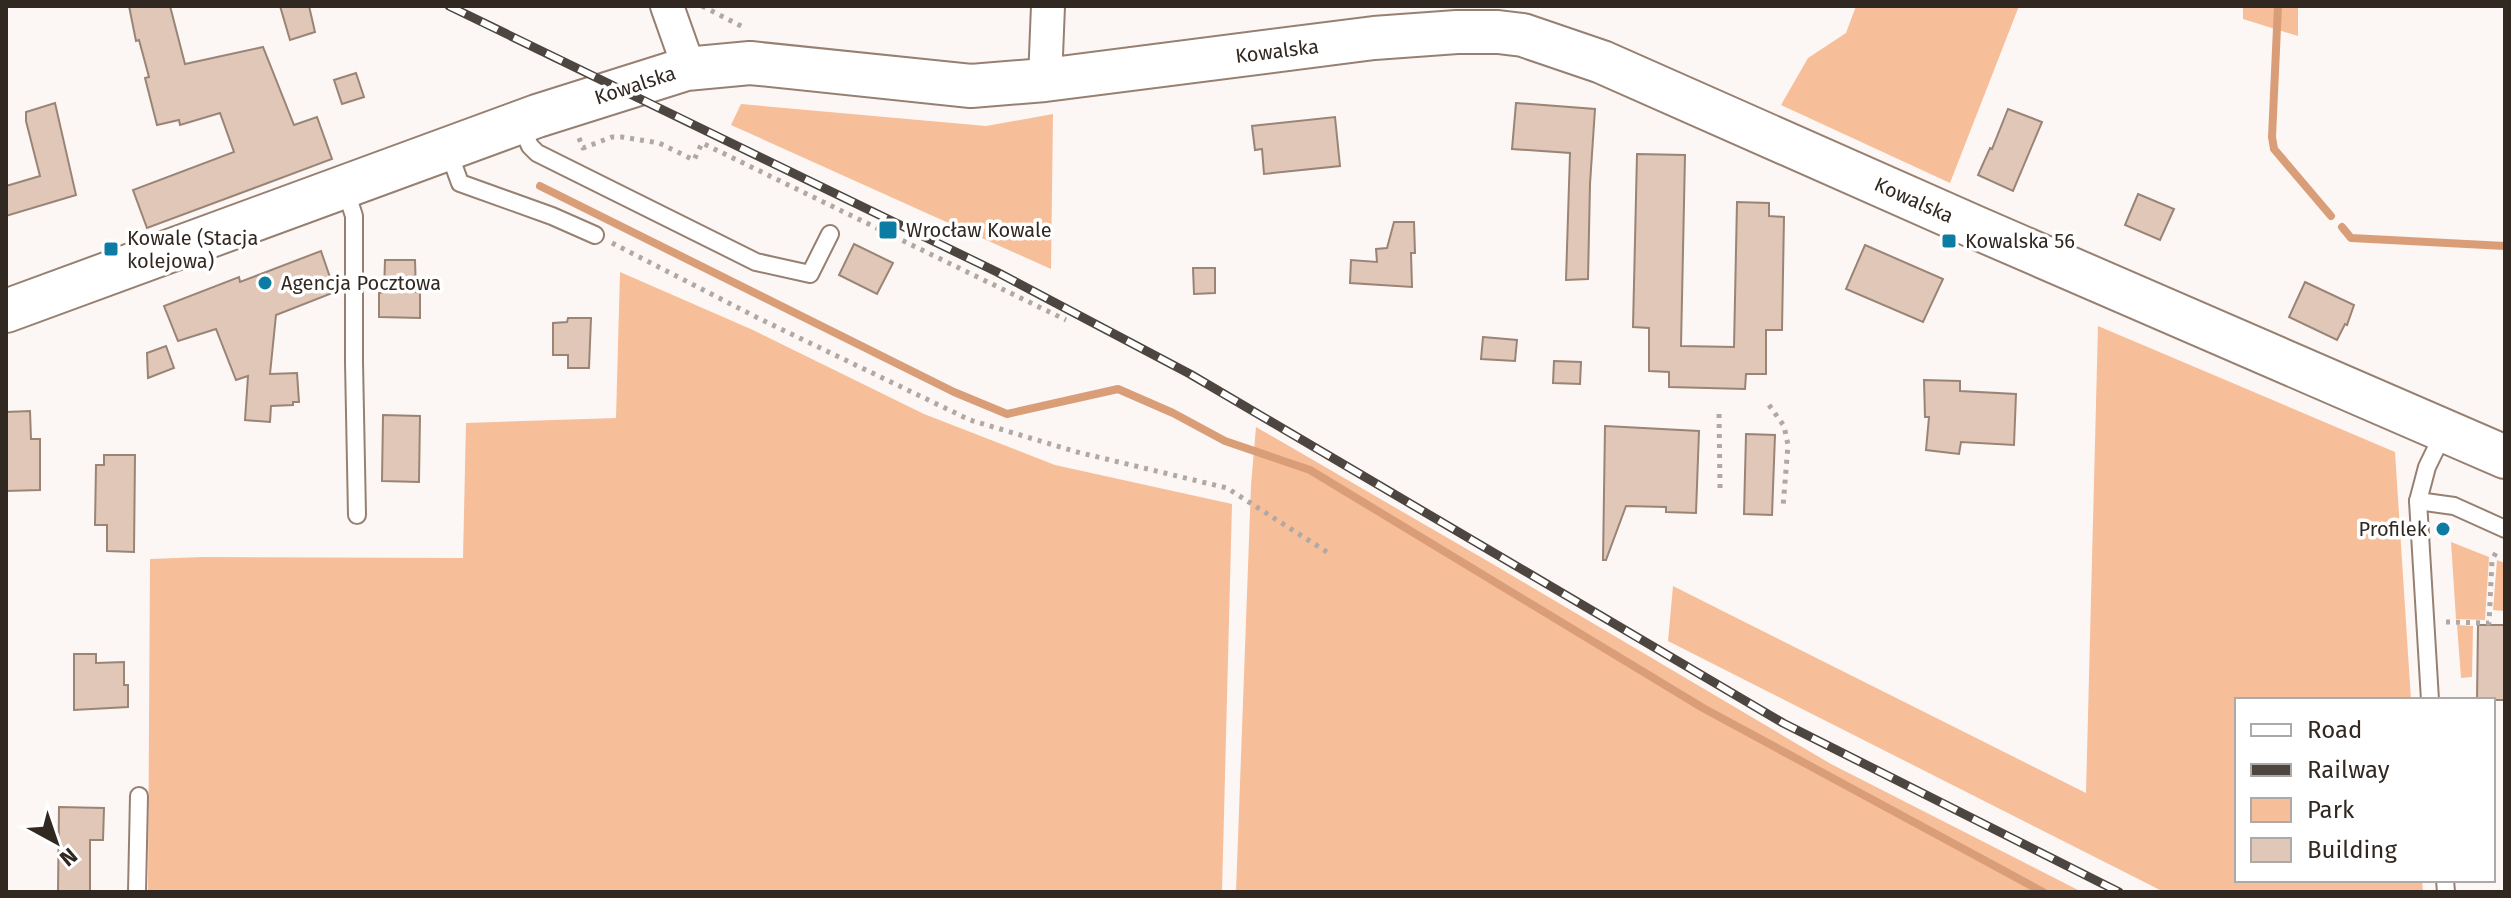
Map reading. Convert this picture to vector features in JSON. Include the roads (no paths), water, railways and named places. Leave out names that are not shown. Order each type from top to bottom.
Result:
[{"type":"street","points":[[667,6],[684,54],[686,69]]},
{"type":"street","points":[[1045,80],[1048,6]]},
{"type":"street","name":"Kowalska","points":[[6,311],[448,149],[686,69],[750,63],[961,86],[1045,80],[1374,38],[1498,32],[1523,35],[1574,51],[1644,79],[1977,228],[2505,457]]},
{"type":"lane","points":[[520,124],[530,146],[537,153],[756,262],[810,274],[830,234]]},
{"type":"lane","points":[[448,149],[460,183],[538,210],[595,235]]},
{"type":"lane","points":[[345,186],[354,216],[357,515]]},
{"type":"lane","points":[[2430,698],[2418,501],[2427,467],[2445,431]]},
{"type":"lane","points":[[2418,501],[2454,506],[2505,529]]},
{"type":"lane","points":[[137,892],[139,796]]},
{"type":"waterway","points":[[2278,6],[2274,149],[2331,216]]},
{"type":"waterway","points":[[540,186],[954,392],[1007,414],[1118,389],[1173,413],[1225,441],[1310,470],[1703,708],[2043,892]]},
{"type":"waterway","points":[[2342,227],[2351,238],[2505,246]]},
{"type":"railway","points":[[449,6],[997,272],[1190,374],[1783,723],[2119,892]]},
{"type":"place","name":"Wrocław Kowale","points":[[888,230]]},
{"type":"place","name":"Kowalska 56","points":[[1949,241]]},
{"type":"place","name":"Kowale (Stacja kolejowa)","points":[[111,249]]},
{"type":"place","name":"Agencja Pocztowa","points":[[265,283]]},
{"type":"place","name":"Profilek","points":[[2443,529]]}]
